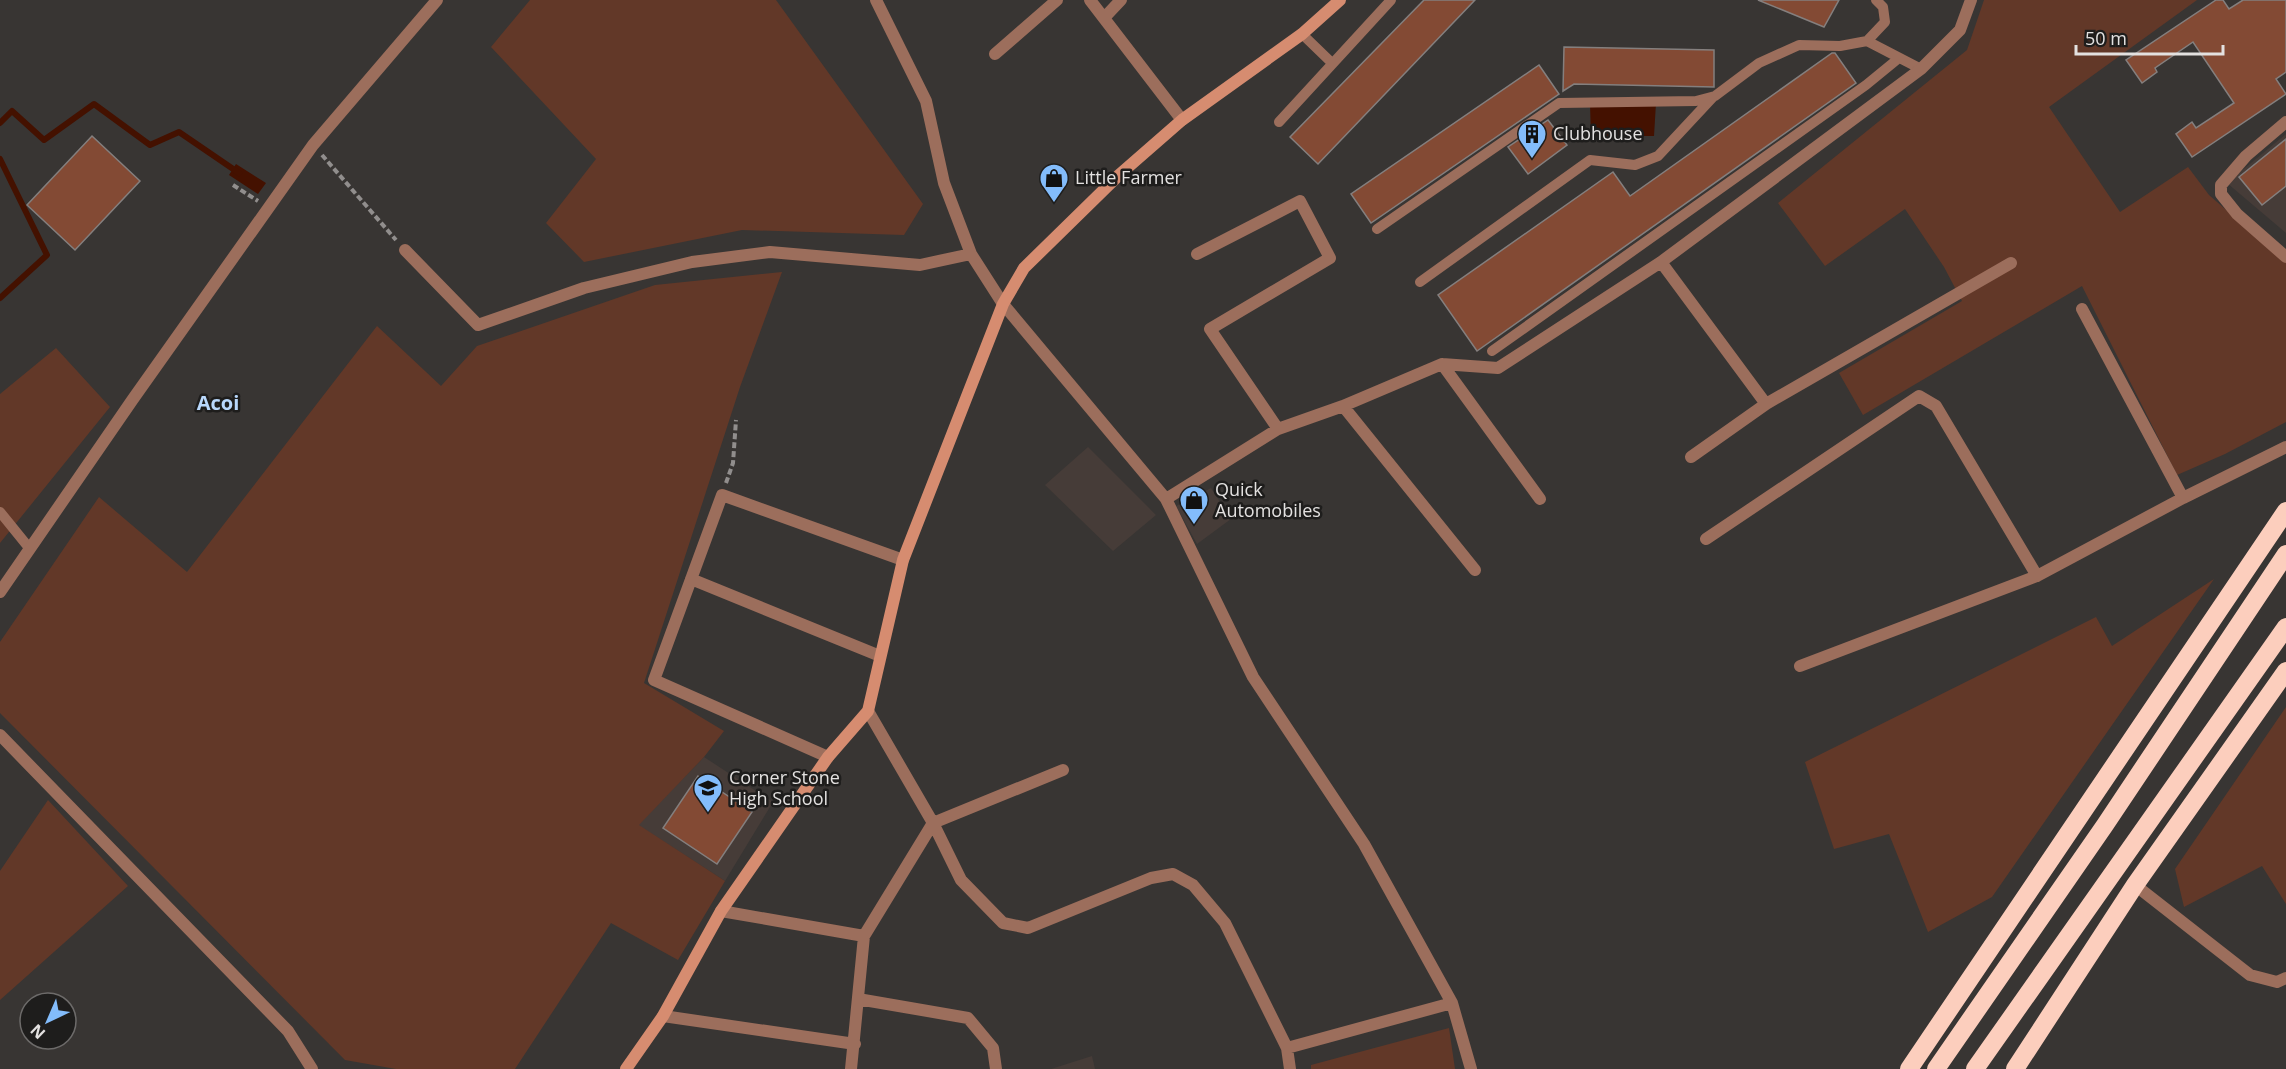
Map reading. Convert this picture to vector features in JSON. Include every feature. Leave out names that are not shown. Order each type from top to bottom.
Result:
[{"type":"highway","points":[[1910,1069],[2286,511]]},
{"type":"highway","points":[[1936,1069],[2105,825],[2286,554]]},
{"type":"highway","points":[[1975,1069],[2286,627]]},
{"type":"highway","points":[[2015,1069],[2135,885],[2286,671]]},
{"type":"street","points":[[0,592],[313,146],[437,0]]},
{"type":"street","points":[[876,0],[926,101],[944,183],[971,254],[1003,304],[1166,500],[1253,677],[1364,844],[1452,1003],[1471,1069]]},
{"type":"street","points":[[995,54],[1057,0]]},
{"type":"street","points":[[1090,0],[1182,120]]},
{"type":"street","points":[[1104,18],[1121,0]]},
{"type":"street","points":[[626,1069],[663,1016],[721,911],[828,758],[868,711],[903,560],[1003,304],[1024,268],[1119,175],[1182,120],[1302,34],[1340,0]]},
{"type":"street","points":[[1166,500],[1278,429],[1343,406],[1442,364],[1498,368],[1661,262],[1921,69],[1960,30],[1971,0]]},
{"type":"street","points":[[2286,122],[2246,156],[2221,185],[2221,194],[2237,214],[2286,257]]},
{"type":"street","points":[[1197,254],[1300,201],[1330,258],[1210,329],[1278,429]]},
{"type":"street","points":[[405,250],[478,325],[584,288],[692,262],[770,252],[920,265],[971,254]]},
{"type":"street","points":[[1661,262],[1766,404]]},
{"type":"street","points":[[1691,457],[1766,404],[2011,262]]},
{"type":"street","points":[[2082,309],[2183,498]]},
{"type":"street","points":[[1442,364],[1540,499]]},
{"type":"street","points":[[1706,539],[1919,396],[1936,406],[2037,576]]},
{"type":"street","points":[[1343,406],[1474,570]]},
{"type":"street","points":[[1800,666],[2037,576],[2183,498],[2286,447]]},
{"type":"street","points":[[828,758],[654,680],[722,495],[903,560]]},
{"type":"street","points":[[692,579],[880,656]]},
{"type":"street","points":[[868,711],[933,823],[961,880],[1003,923],[1028,928],[1151,878],[1173,874],[1193,885],[1225,923],[1287,1048],[1290,1069]]},
{"type":"street","points":[[0,735],[288,1031],[312,1069]]},
{"type":"street","points":[[851,1069],[864,936],[933,823],[1063,770]]},
{"type":"street","points":[[2135,885],[2250,975],[2277,982],[2286,978]]},
{"type":"street","points":[[721,911],[864,936]]},
{"type":"street","points":[[858,999],[968,1018],[993,1048],[996,1069]]},
{"type":"street","points":[[1287,1048],[1452,1003]]},
{"type":"street","points":[[663,1016],[855,1044]]},
{"type":"lane","points":[[1279,122],[1391,0]]},
{"type":"lane","points":[[1420,282],[1590,160],[1635,165],[1658,156],[1715,96],[1759,63],[1799,45],[1840,46],[1866,41],[1885,22],[1883,7],[1876,0]]},
{"type":"lane","points":[[1302,34],[1332,63]]},
{"type":"lane","points":[[1866,41],[1921,69]]},
{"type":"lane","points":[[1492,351],[1866,85],[1899,58]]},
{"type":"lane","points":[[1377,229],[1559,103],[1696,101],[1715,96]]},
{"type":"lane","points":[[0,512],[30,549]]},
{"type":"path","points":[[313,146],[405,250]]},
{"type":"path","points":[[233,185],[268,208]]},
{"type":"path","points":[[722,495],[732,463],[736,420]]},
{"type":"shaded area","points":[[530,0],[776,0],[923,204],[904,235],[742,230],[584,262],[546,223],[596,159],[491,47]]},
{"type":"shaded area","points":[[1984,0],[2197,0],[2049,107],[2120,212],[2188,167],[2209,195],[2286,262],[2286,422],[2225,454],[2177,475],[2082,286],[1863,415],[1839,373],[1962,301],[1944,267],[1905,209],[1825,266],[1778,203],[1967,50]]},
{"type":"shaded area","points":[[1656,103],[1654,136],[1591,136],[1590,104]]},
{"type":"shaded area","points":[[2286,134],[2286,233],[2227,183]]},
{"type":"shaded area","points":[[236,164],[266,183],[258,194],[229,175]]},
{"type":"shaded area","points":[[782,272],[740,387],[644,683],[724,731],[704,757],[639,825],[725,881],[678,960],[611,923],[515,1069],[396,1069],[345,1060],[0,713],[0,642],[99,497],[187,572],[377,326],[441,386],[477,346],[655,285]]},
{"type":"shaded area","points":[[56,348],[110,407],[0,543],[0,394]]},
{"type":"shaded area","points":[[1088,447],[1156,515],[1113,551],[1045,485]]},
{"type":"shaded area","points":[[1211,488],[1231,519],[1197,544],[1176,506]]},
{"type":"shaded area","points":[[2214,579],[1992,897],[1928,932],[1889,834],[1834,849],[1805,762],[2096,617],[2112,646]]},
{"type":"shaded area","points":[[2286,707],[2286,904],[2262,866],[2184,907],[2175,869]]},
{"type":"shaded area","name":"Corner Stone High School","points":[[704,757],[773,802],[725,881],[638,825]]},
{"type":"shaded area","points":[[48,800],[128,886],[0,1000],[0,871]]},
{"type":"shaded area","points":[[1449,1028],[1455,1069],[1311,1069],[1311,1065]]},
{"type":"shaded area","points":[[1092,1056],[1095,1069],[1051,1069]]},
{"type":"building","points":[[1424,0],[1475,0],[1318,164],[1290,137]]},
{"type":"building","points":[[1758,0],[1839,0],[1824,27]]},
{"type":"building","points":[[2216,0],[2223,0],[2229,9],[2243,0],[2286,0],[2286,72],[2276,79],[2286,94],[2192,157],[2176,134],[2192,122],[2196,128],[2234,103],[2193,42],[2155,68],[2157,72],[2142,83],[2126,60]]},
{"type":"building","points":[[1564,47],[1714,50],[1714,87],[1574,84],[1563,91]]},
{"type":"building","points":[[1835,53],[1856,83],[1477,351],[1438,295],[1613,172],[1630,196]]},
{"type":"building","points":[[1539,65],[1559,94],[1371,223],[1351,194]]},
{"type":"building","name":"Clubhouse","points":[[1548,120],[1567,145],[1528,174],[1508,147]]},
{"type":"building","points":[[92,136],[140,181],[75,250],[27,205]]},
{"type":"building","points":[[2286,139],[2286,186],[2262,205],[2239,177]]},
{"type":"building","points":[[698,776],[752,812],[717,864],[663,828]]},
{"type":"waterway","points":[[0,123],[12,111],[44,140],[94,104],[150,145],[179,132],[239,173]]},
{"type":"waterway","points":[[0,159],[47,255],[0,298]]},
{"type":"place","name":"Clubhouse","points":[[1532,160]]},
{"type":"place","name":"Little Farmer","points":[[1054,204]]},
{"type":"place","name":"Quick Automobiles","points":[[1194,526]]},
{"type":"place","name":"Corner Stone High School","points":[[708,814]]},
{"type":"district","name":"Acoi","points":[[218,403]]}]
